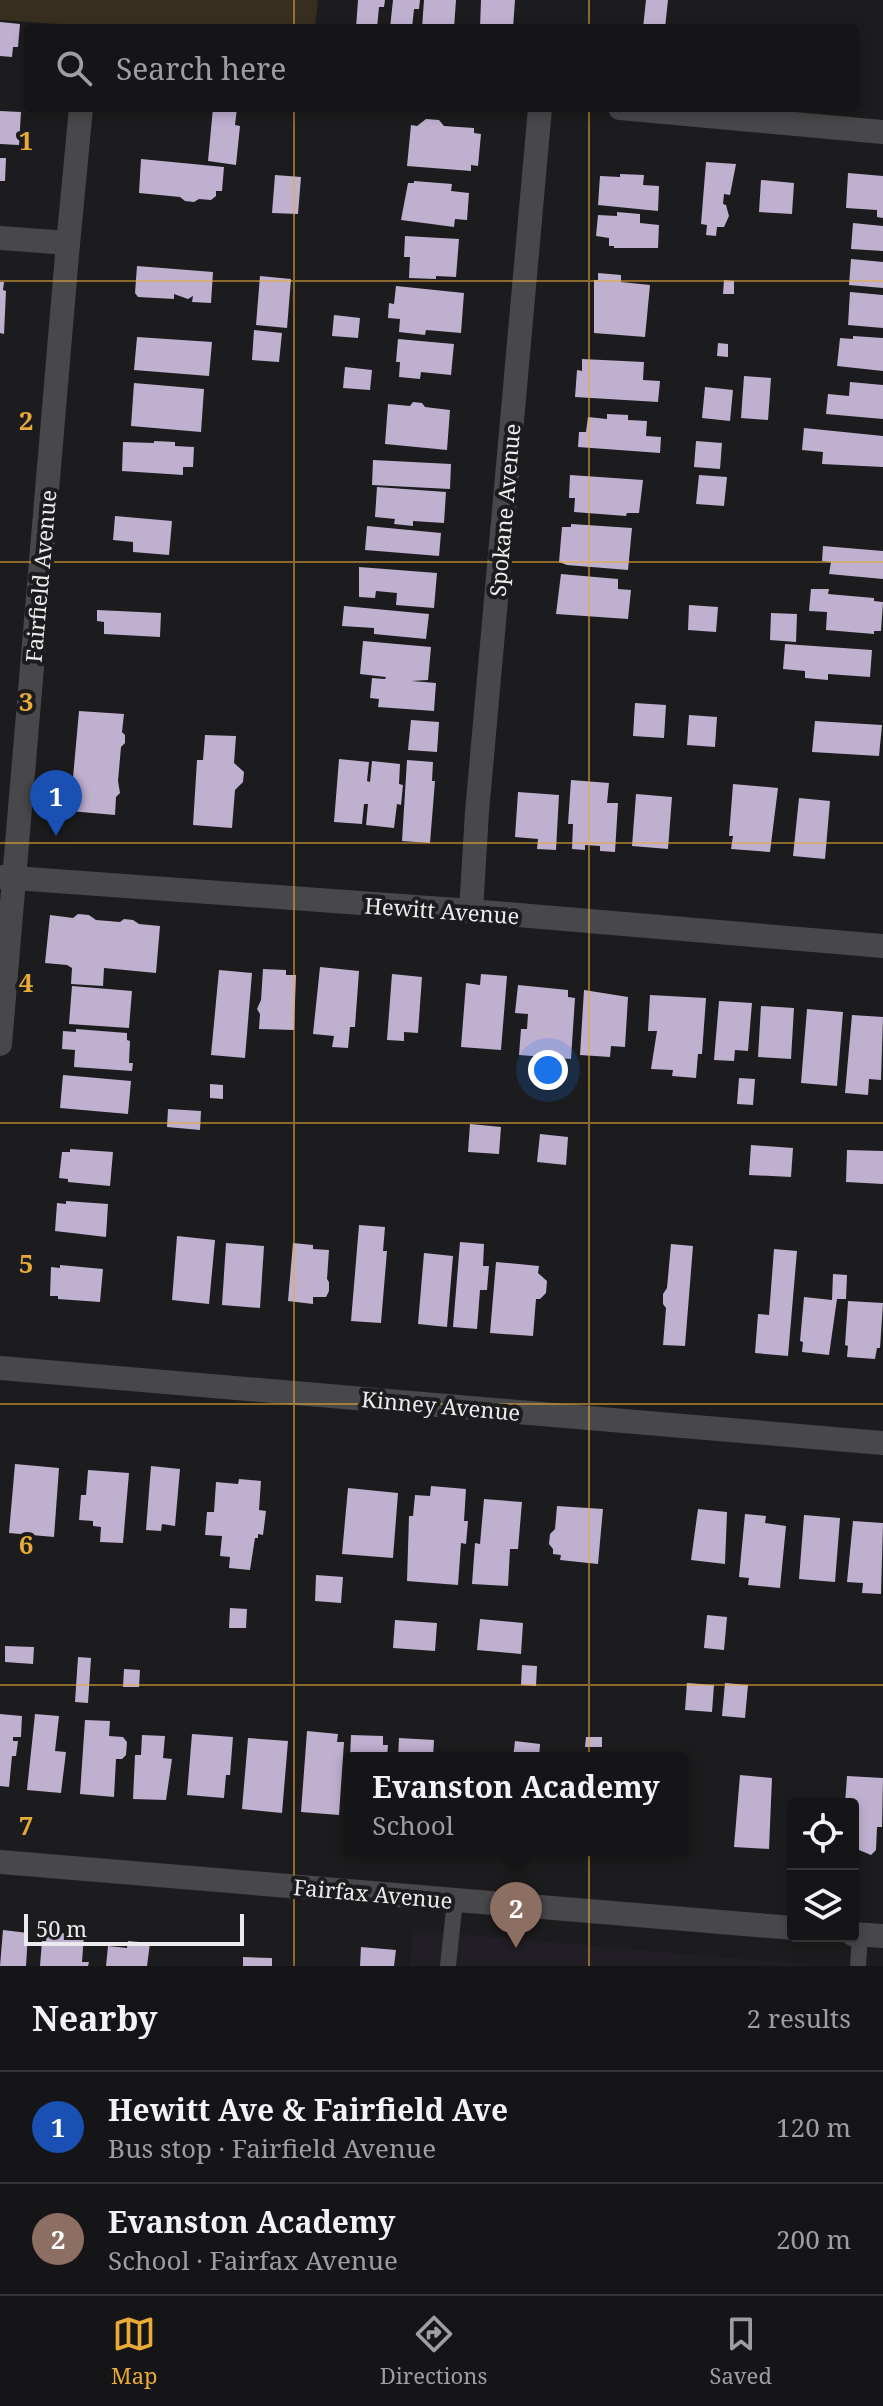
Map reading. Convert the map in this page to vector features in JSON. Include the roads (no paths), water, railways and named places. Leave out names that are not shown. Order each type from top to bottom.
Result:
[{"type":"street","name":"Fairfield Avenue","points":[[0,1044],[7,878],[81,112]]},
{"type":"street","name":"Spokane Avenue","points":[[471,911],[477,812],[540,112]]},
{"type":"street","points":[[664,112],[883,132]]},
{"type":"street","points":[[0,238],[68,243]]},
{"type":"street","name":"Hewitt Avenue","points":[[7,878],[471,911],[883,946]]},
{"type":"street","name":"Kinney Avenue","points":[[0,1368],[883,1443]]},
{"type":"street","name":"Fairfax Avenue","points":[[0,1862],[787,1928]]},
{"type":"lane","points":[[448,1966],[455,1900]]},
{"type":"lane","points":[[858,1966],[865,1935]]},
{"type":"place","name":"Hewitt Ave & Fairfield Ave","points":[[56,836]]},
{"type":"place","name":"Evanston Academy","points":[[516,1948]]}]
